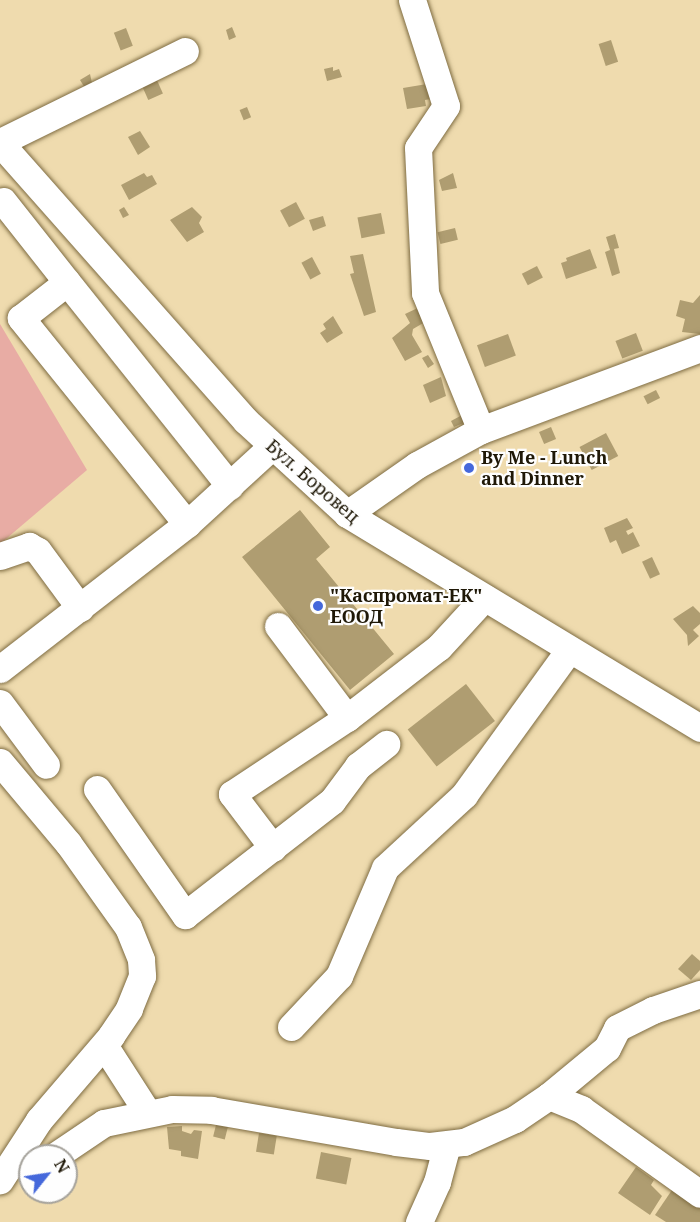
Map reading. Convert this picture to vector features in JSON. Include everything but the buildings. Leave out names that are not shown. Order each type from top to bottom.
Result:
[{"type":"street","points":[[412,0],[446,106],[418,148],[425,293],[481,430]]},
{"type":"street","points":[[0,143],[185,51]]},
{"type":"street","name":"Бул. Боровец","points":[[0,143],[272,446],[347,514],[700,728]]},
{"type":"street","points":[[3,201],[230,486]]},
{"type":"street","points":[[67,282],[21,318],[187,524]]},
{"type":"street","points":[[347,514],[417,465],[481,430],[700,348]]},
{"type":"street","points":[[0,669],[187,524],[272,446]]},
{"type":"street","points":[[0,556],[29,546],[38,551],[80,608]]},
{"type":"street","points":[[273,848],[232,794],[347,718],[439,647],[484,598]]},
{"type":"street","points":[[279,626],[347,718]]},
{"type":"street","points":[[291,1027],[339,976],[385,868],[464,795],[569,650]]},
{"type":"street","points":[[0,703],[46,765]]},
{"type":"street","points":[[97,789],[185,915],[332,801],[358,766],[386,744]]},
{"type":"street","points":[[0,762],[68,843],[136,944],[141,960],[138,990],[104,1045],[39,1120],[0,1179]]},
{"type":"street","points":[[73,1144],[104,1123],[147,1112],[211,1110],[396,1142],[447,1145],[496,1129],[549,1096],[607,1048],[617,1029],[653,1010],[700,994]]},
{"type":"street","points":[[104,1045],[147,1112]]},
{"type":"street","points":[[549,1096],[581,1109],[700,1194]]},
{"type":"street","points":[[419,1222],[437,1182],[447,1145]]},
{"type":"street","points":[[0,1188],[18,1178]]},
{"type":"shaded area","points":[[0,324],[87,470],[0,544]]},
{"type":"place","name":"By Me - Lunch and Dinner","points":[[469,468]]},
{"type":"place","name":"\"Каспромат-ЕК\" ЕООД","points":[[318,606]]}]
